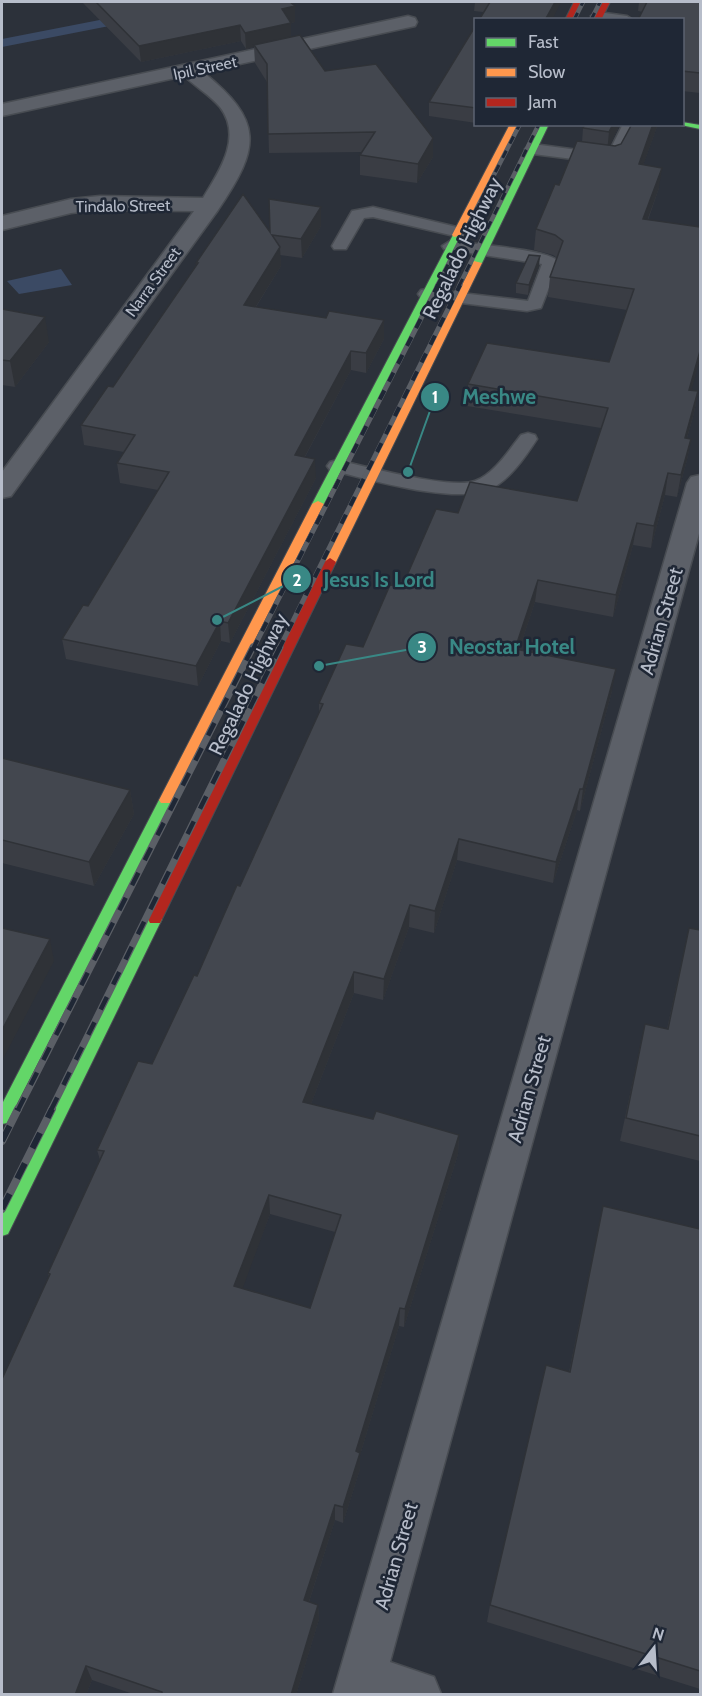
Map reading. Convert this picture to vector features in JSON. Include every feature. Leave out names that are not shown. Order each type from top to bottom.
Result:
[{"type":"main road","points":[[569,18],[578,2]]},
{"type":"main road","points":[[597,18],[606,2]]},
{"type":"main road","points":[[684,125],[700,127]]},
{"type":"main road","name":"Regalado Highway","points":[[2,1118],[513,126]]},
{"type":"main road","name":"Regalado Highway","points":[[2,1229],[544,126]]},
{"type":"street","name":"Ipil Street","points":[[2,110],[408,22]]},
{"type":"street","name":"Narra Street","points":[[2,490],[210,205],[238,156],[241,131],[231,109],[190,71]]},
{"type":"street","name":"Tindalo Street","points":[[2,223],[71,206],[100,203],[210,205]]},
{"type":"street","name":"Adrian Street","points":[[359,1686],[700,483]]},
{"type":"street","points":[[359,1686],[417,1695]]},
{"type":"lane","points":[[533,149],[614,159],[630,126]]},
{"type":"lane","points":[[340,246],[358,214],[373,212],[483,250],[541,258],[550,262],[535,304],[527,306],[427,294]]},
{"type":"lane","points":[[337,466],[455,489],[480,486],[497,476],[528,439]]},
{"type":"water","points":[[192,2],[232,2],[2,47],[2,39]]},
{"type":"water","points":[[61,269],[72,285],[19,294],[7,281]]},
{"type":"building","points":[[96,2],[290,2],[295,6],[282,9],[291,23],[245,33],[240,25],[139,46]]},
{"type":"building","points":[[490,2],[555,2],[546,18],[480,18]]},
{"type":"building","points":[[647,2],[700,2],[700,73],[684,71],[684,18],[639,18]]},
{"type":"building","points":[[474,28],[474,108],[429,102]]},
{"type":"building","points":[[300,35],[325,71],[376,64],[433,138],[418,164],[360,155],[375,132],[268,134],[267,64],[254,45]]},
{"type":"building","points":[[584,126],[612,126],[609,132],[583,128]]},
{"type":"building","points":[[631,126],[652,126],[639,164],[662,168],[643,219],[700,227],[700,351],[689,390],[698,391],[685,438],[691,439],[681,475],[668,473],[654,526],[637,523],[616,595],[538,580],[515,649],[616,669],[583,789],[580,789],[556,862],[459,839],[435,911],[410,905],[384,979],[354,972],[303,1102],[373,1119],[376,1111],[459,1135],[405,1309],[400,1308],[356,1451],[360,1453],[343,1507],[335,1505],[304,1600],[318,1605],[291,1695],[162,1695],[162,1692],[86,1666],[75,1695],[2,1695],[2,1379],[104,1151],[97,1150],[138,1061],[152,1064],[194,975],[197,976],[237,885],[240,886],[323,704],[319,703],[346,644],[363,647],[390,585],[402,587],[436,509],[458,513],[470,482],[577,501],[608,408],[468,384],[487,343],[609,362],[634,289],[550,277],[563,241],[555,235],[536,229],[555,184],[559,185],[577,141],[615,146],[621,144]],"holes":[[[269,1195],[341,1215],[310,1308],[234,1286]]]},
{"type":"building","points":[[243,194],[270,232],[269,199],[321,207],[301,239],[272,235],[280,247],[244,305],[326,318],[329,311],[384,320],[366,353],[351,351],[295,455],[315,459],[228,623],[220,621],[196,666],[62,639],[83,605],[88,606],[169,472],[117,463],[135,435],[81,425],[108,386],[113,387]]},
{"type":"building","points":[[529,255],[540,256],[529,285],[516,283]]},
{"type":"building","points":[[2,309],[45,317],[10,361],[2,360]]},
{"type":"building","points":[[2,758],[130,790],[89,862],[2,840]]},
{"type":"building","points":[[2,928],[50,939],[2,1030]]},
{"type":"building","points":[[689,928],[700,930],[700,1136],[626,1118],[645,1024],[668,1029]]},
{"type":"building","points":[[603,1206],[700,1229],[700,1671],[490,1605],[546,1365],[570,1372]]},
{"type":"railway","points":[[575,18],[583,2]]},
{"type":"railway","points":[[592,18],[600,2]]},
{"type":"railway","points":[[437,286],[519,126]]},
{"type":"railway","points":[[459,286],[538,126]]},
{"type":"railway","points":[[253,649],[438,285]]},
{"type":"railway","points":[[279,649],[460,285]]},
{"type":"railway","points":[[18,1110],[253,647]]},
{"type":"railway","points":[[51,1110],[280,647]]},
{"type":"railway","points":[[2,1141],[18,1109]]},
{"type":"railway","points":[[2,1209],[52,1109]]},
{"type":"traffic: fast","points":[[684,125],[700,127]]},
{"type":"traffic: fast","points":[[477,263],[544,126]]},
{"type":"traffic: fast","points":[[318,504],[457,235]]},
{"type":"traffic: fast","points":[[2,1118],[166,800]]},
{"type":"traffic: fast","points":[[2,1229],[155,919]]},
{"type":"traffic: slow","points":[[457,235],[513,126]]},
{"type":"traffic: slow","points":[[330,562],[477,263]]},
{"type":"traffic: slow","points":[[166,800],[318,504]]},
{"type":"traffic: jam","points":[[570,18],[578,2]]},
{"type":"traffic: jam","points":[[598,18],[606,2]]},
{"type":"traffic: jam","points":[[155,919],[330,562]]},
{"type":"place","name":"Meshwe","points":[[408,472]]},
{"type":"place","name":"Jesus Is Lord","points":[[217,620]]},
{"type":"place","name":"Neostar Hotel","points":[[319,666]]}]
